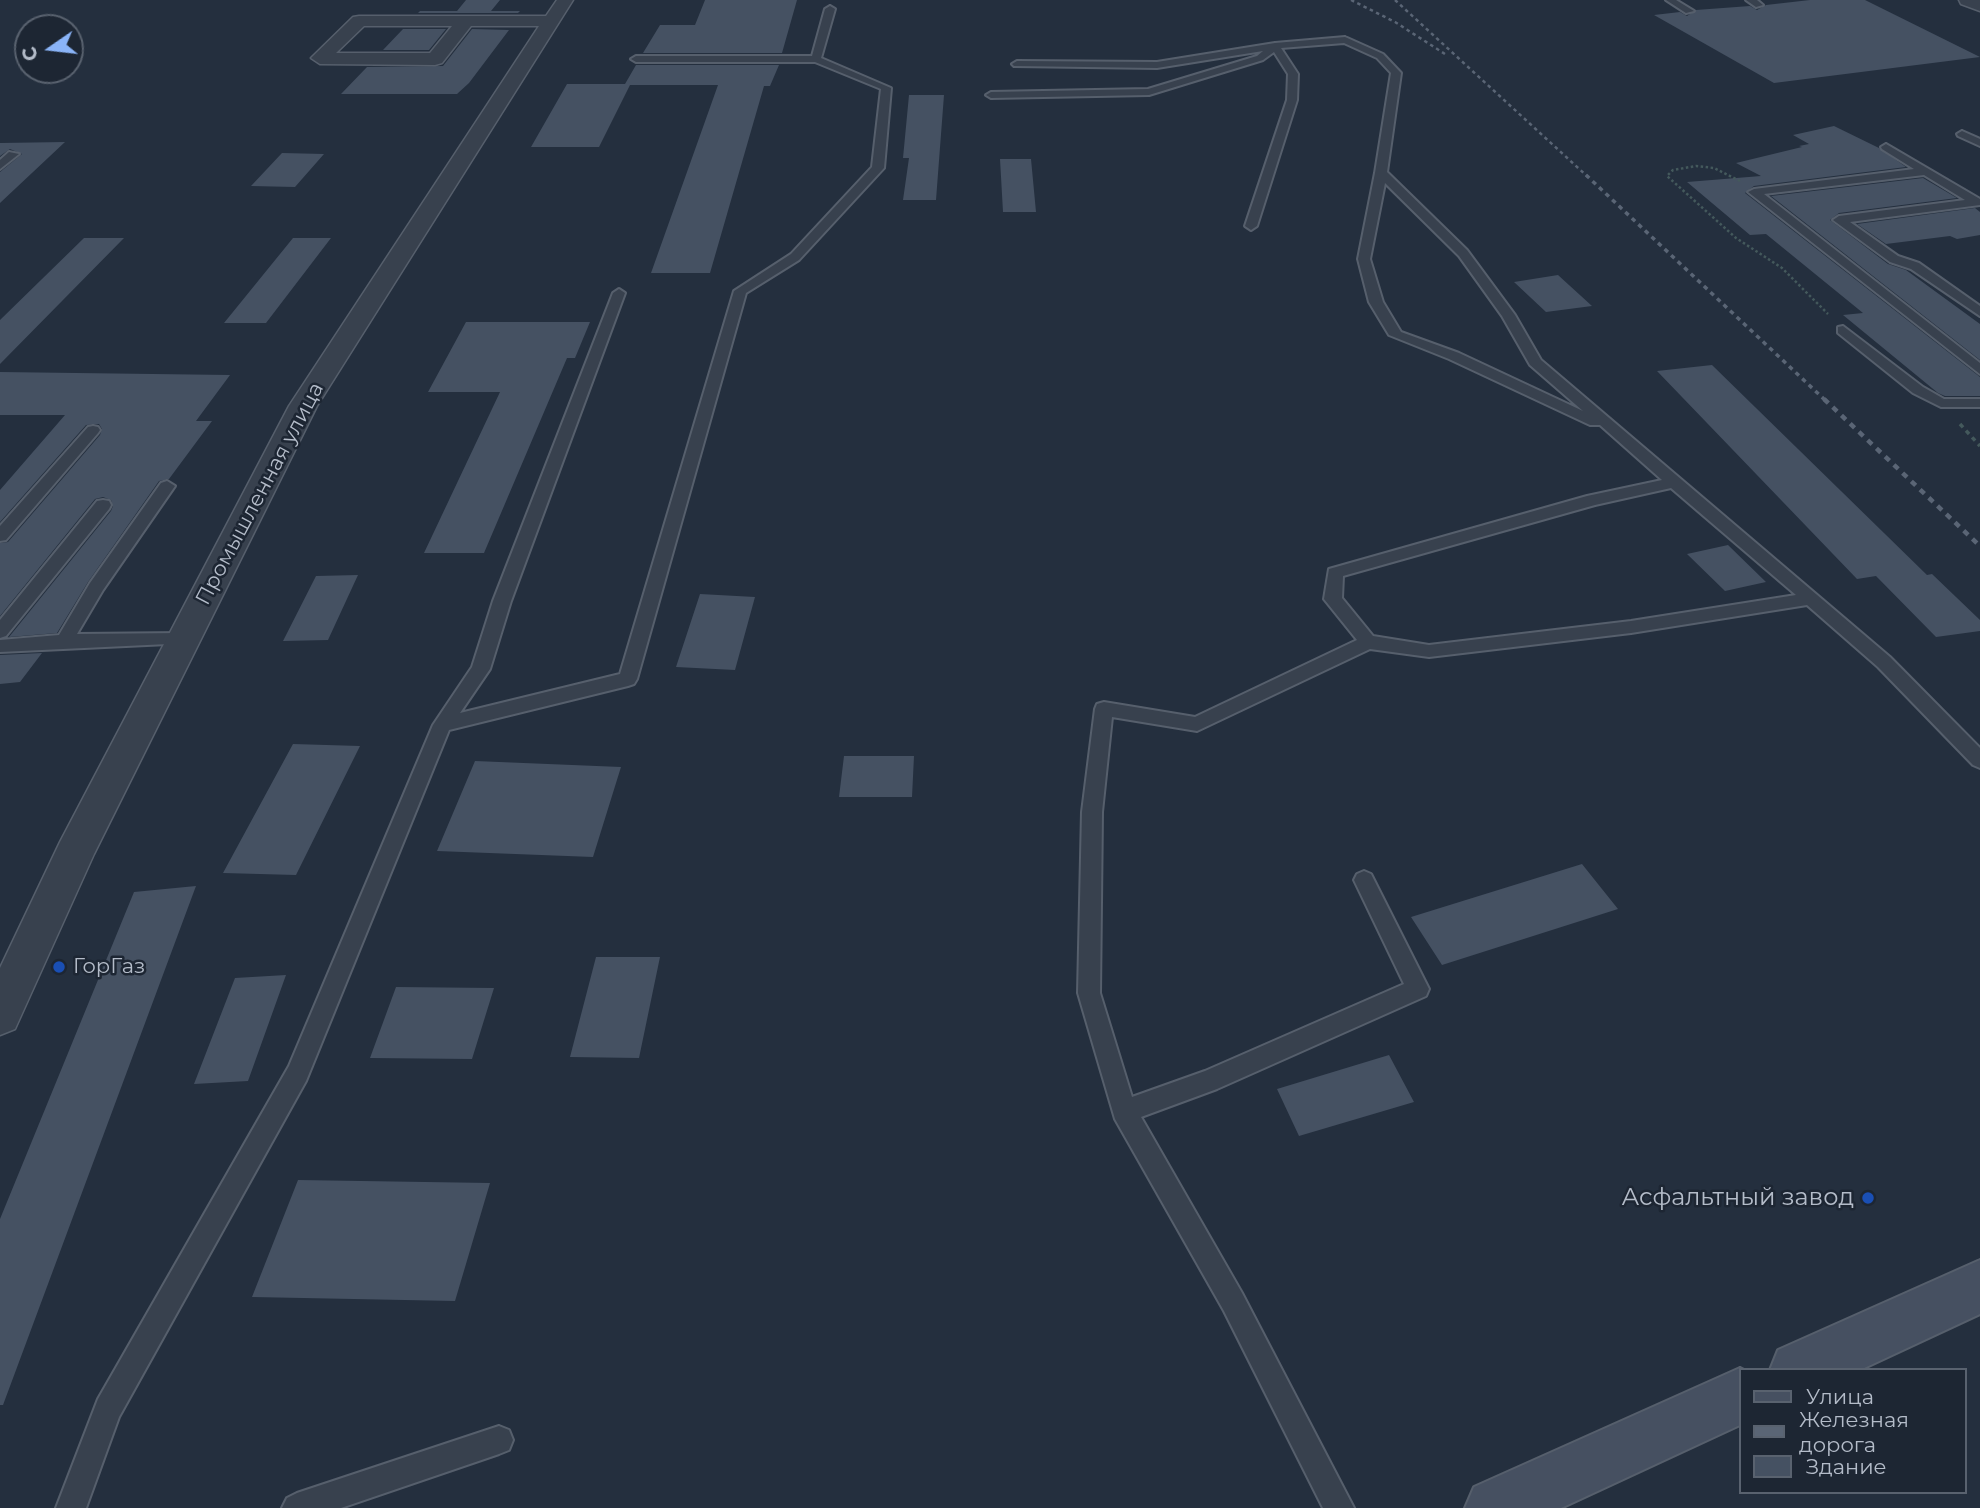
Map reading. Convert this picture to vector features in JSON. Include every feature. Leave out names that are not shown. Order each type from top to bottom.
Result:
[{"type":"street","points":[[1966,0],[1980,6]]},
{"type":"street","points":[[466,20],[435,59],[320,58],[359,21],[466,20],[559,10]]},
{"type":"street","name":"Промышленная улица","points":[[0,1014],[74,854],[303,406],[559,10]]},
{"type":"street","points":[[1802,1368],[1980,1287]]},
{"type":"street","points":[[1495,1508],[1738,1397]]},
{"type":"lane","points":[[1670,0],[1689,11]]},
{"type":"lane","points":[[1750,0],[1759,5]]},
{"type":"lane","points":[[816,59],[830,9]]},
{"type":"lane","points":[[1017,64],[1157,65],[1275,46],[1345,40],[1380,56],[1396,73],[1381,173],[1364,259],[1376,302],[1396,335],[1454,356],[1615,431]]},
{"type":"lane","points":[[991,95],[1149,92],[1260,58],[1275,46]]},
{"type":"lane","points":[[1251,226],[1293,100],[1293,74],[1275,46]]},
{"type":"lane","points":[[442,725],[628,679],[740,291],[795,257],[878,168],[886,88],[816,59],[636,59]]},
{"type":"lane","points":[[1962,134],[1980,143]]},
{"type":"lane","points":[[1886,147],[1977,202],[1839,219],[1894,259],[1915,266],[1980,312]]},
{"type":"lane","points":[[0,166],[13,154]]},
{"type":"lane","points":[[1754,192],[1925,170]]},
{"type":"lane","points":[[1381,173],[1463,253],[1508,315],[1535,362],[1811,599],[1888,658],[1980,760]]},
{"type":"lane","points":[[1754,192],[1980,370]]},
{"type":"lane","points":[[71,1508],[108,1409],[298,1073],[442,725],[481,669],[502,601],[619,293]]},
{"type":"lane","points":[[1843,330],[1918,390],[1941,403],[1980,403]]},
{"type":"lane","points":[[0,536],[93,430]]},
{"type":"lane","points":[[1368,642],[1333,599],[1335,573],[1593,500],[1675,482]]},
{"type":"lane","points":[[64,641],[96,587],[167,486]]},
{"type":"lane","points":[[0,632],[103,505]]},
{"type":"lane","points":[[1339,1508],[1233,1302],[1124,1111],[1089,993],[1092,812],[1104,709],[1197,724],[1368,642],[1429,652],[1631,627],[1811,599]]},
{"type":"lane","points":[[0,646],[64,641],[183,639]]},
{"type":"lane","points":[[1124,1111],[1209,1081],[1418,989],[1364,880]]},
{"type":"lane","points":[[297,1508],[499,1440]]},
{"type":"path","points":[[1754,192],[1742,182],[1714,168],[1696,166],[1673,170],[1667,176],[1736,238],[1782,268],[1843,330]]},
{"type":"building","points":[[466,0],[500,0],[491,11],[520,11],[418,13],[457,11]]},
{"type":"building","points":[[705,0],[797,0],[782,53],[643,53],[660,25],[695,25]]},
{"type":"building","points":[[1810,0],[1865,0],[1980,57],[1774,83],[1654,15],[1680,12],[1687,16],[1696,10],[1750,6],[1757,10],[1766,5]]},
{"type":"building","points":[[403,29],[446,29],[429,50],[383,50]]},
{"type":"building","points":[[472,29],[509,30],[469,83],[457,94],[341,94],[367,67],[443,66]]},
{"type":"building","points":[[636,65],[779,65],[770,86],[764,86],[710,273],[651,273],[718,85],[630,85],[599,147],[531,147],[567,84],[625,84]]},
{"type":"building","points":[[909,95],[944,95],[936,200],[903,200],[909,158],[903,158]]},
{"type":"building","points":[[1834,126],[1879,148],[1906,167],[1754,186],[1745,193],[1980,377],[1980,396],[1945,396],[1938,393],[1843,315],[1863,313],[1766,234],[1750,235],[1687,182],[1761,176],[1736,163],[1802,147],[1799,146],[1809,144],[1793,135]]},
{"type":"building","points":[[65,142],[0,203],[0,172],[22,154],[10,149],[0,156],[0,143]]},
{"type":"building","points":[[282,153],[324,154],[295,187],[251,186]]},
{"type":"building","points":[[1000,159],[1031,159],[1036,212],[1003,212]]},
{"type":"building","points":[[1923,178],[1957,198],[1839,213],[1830,220],[1888,264],[1906,270],[1980,324],[1980,360],[1771,196]]},
{"type":"building","points":[[1975,208],[1980,212],[1980,235],[1957,239],[1950,236],[1886,244],[1857,224]]},
{"type":"building","points":[[84,238],[124,238],[0,364],[0,320]]},
{"type":"building","points":[[293,238],[331,238],[266,323],[224,323]]},
{"type":"building","points":[[1558,275],[1592,306],[1546,312],[1514,282]]},
{"type":"building","points":[[466,322],[590,322],[575,358],[567,358],[484,553],[424,553],[500,392],[428,392]]},
{"type":"building","points":[[1712,365],[1927,575],[1932,574],[1980,620],[1980,631],[1936,637],[1876,576],[1857,579],[1657,371]]},
{"type":"building","points":[[0,372],[230,375],[196,421],[212,421],[169,479],[159,481],[88,582],[57,633],[9,637],[111,511],[111,500],[103,497],[95,499],[0,616],[0,543],[8,542],[100,435],[102,429],[99,424],[86,425],[0,522],[0,490],[65,415],[0,415]]},
{"type":"building","points":[[1728,545],[1766,582],[1725,591],[1687,554]]},
{"type":"building","points":[[358,575],[328,640],[283,641],[316,576]]},
{"type":"building","points":[[700,594],[755,597],[735,670],[676,667]]},
{"type":"building","points":[[42,653],[20,682],[0,684],[0,655]]},
{"type":"building","points":[[293,744],[360,746],[296,875],[223,873]]},
{"type":"building","points":[[844,756],[914,756],[912,797],[839,797]]},
{"type":"building","points":[[475,761],[621,767],[593,857],[437,851]]},
{"type":"building","points":[[1582,864],[1618,909],[1442,965],[1411,917]]},
{"type":"building","points":[[196,886],[3,1405],[0,1405],[0,1219],[134,892]]},
{"type":"building","points":[[596,957],[660,957],[639,1058],[570,1057]]},
{"type":"building","points":[[286,975],[248,1081],[194,1084],[235,978]]},
{"type":"building","points":[[396,987],[494,988],[472,1059],[370,1058]]},
{"type":"building","points":[[1389,1055],[1414,1102],[1299,1136],[1277,1089]]},
{"type":"building","points":[[298,1180],[490,1183],[455,1301],[252,1297]]},
{"type":"railway","points":[[1351,0],[1395,22],[1445,54]]},
{"type":"railway","points":[[1395,0],[1588,177]]},
{"type":"railway","points":[[1586,175],[1826,401]]},
{"type":"railway","points":[[1824,399],[1980,546]]},
{"type":"place","name":"ГорГаз","points":[[59,967]]},
{"type":"place","name":"Асфальтный завод","points":[[1868,1198]]}]
